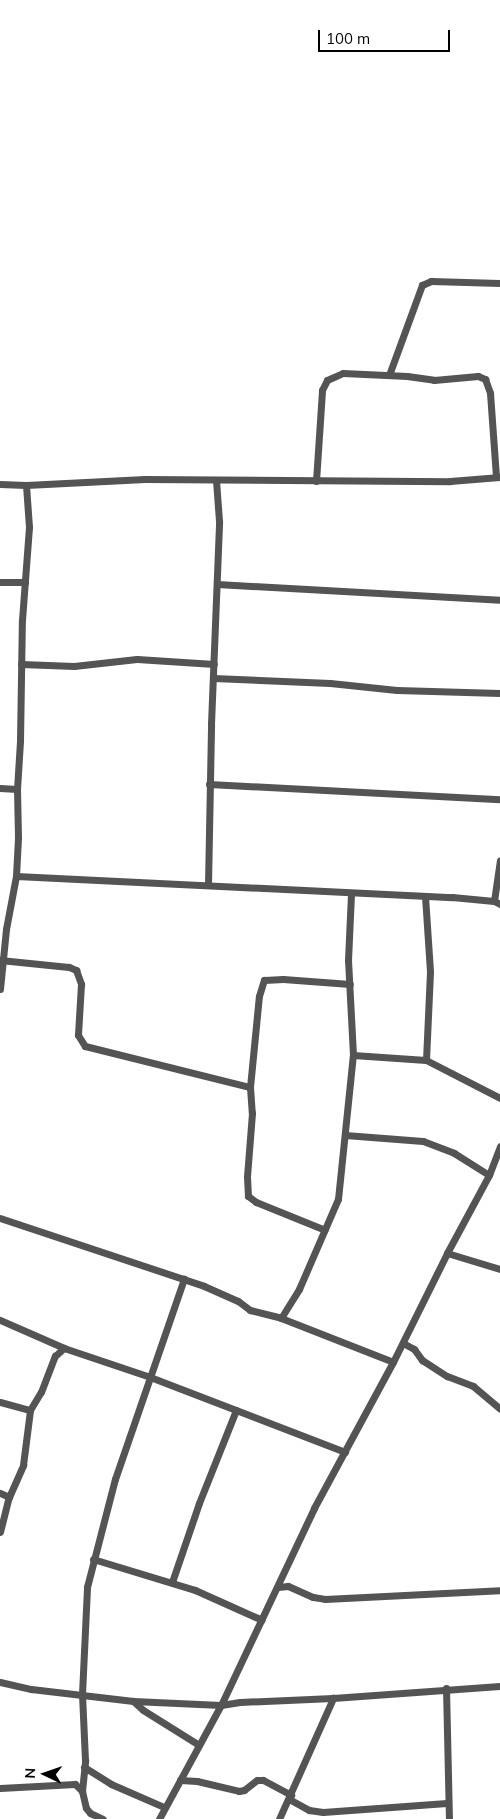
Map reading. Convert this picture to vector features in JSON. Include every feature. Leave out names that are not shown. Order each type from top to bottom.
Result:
[{"type":"street","points":[[389,374],[422,285],[431,281],[500,283]]},
{"type":"street","points":[[0,484],[26,485],[145,479],[450,481],[498,477],[490,393],[485,379],[478,376],[434,380],[389,374],[343,372],[332,376],[324,384],[316,480]]},
{"type":"street","points":[[208,885],[219,521],[216,480]]},
{"type":"street","points":[[0,989],[1,960],[16,876],[21,664],[29,527],[26,485]]},
{"type":"street","points":[[0,582],[25,582]]},
{"type":"street","points":[[217,584],[500,600]]},
{"type":"street","points":[[21,664],[74,666],[137,659],[214,664]]},
{"type":"street","points":[[213,678],[330,683],[397,690],[500,693]]},
{"type":"street","points":[[210,784],[500,800]]},
{"type":"street","points":[[0,788],[17,789]]},
{"type":"street","points":[[16,876],[351,894],[425,896],[497,903],[500,860]]},
{"type":"street","points":[[281,1318],[299,1289],[338,1199],[353,1055],[348,960],[351,894]]},
{"type":"street","points":[[425,896],[430,972],[426,1060]]},
{"type":"street","points":[[1,960],[69,967],[76,970],[81,984],[78,1035],[85,1046],[250,1087]]},
{"type":"street","points":[[325,1230],[256,1202],[248,1196],[247,1177],[252,1114],[250,1087],[259,996],[264,980],[283,978],[350,984]]},
{"type":"street","points":[[353,1055],[426,1060],[500,1098]]},
{"type":"street","points":[[345,1135],[423,1141],[454,1153],[489,1174]]},
{"type":"street","points":[[159,1819],[221,1705],[314,1508],[345,1452],[365,1410],[393,1362],[489,1174],[500,1146]]},
{"type":"street","points":[[0,1218],[184,1279],[238,1301],[250,1310],[281,1318],[393,1362]]},
{"type":"street","points":[[447,1253],[500,1269]]},
{"type":"street","points":[[103,1819],[90,1813],[86,1808],[82,1791],[84,1767],[82,1694],[87,1587],[115,1478],[184,1279]]},
{"type":"street","points":[[0,1320],[64,1348],[150,1377],[345,1452]]},
{"type":"street","points":[[402,1343],[414,1349],[422,1360],[447,1376],[473,1386],[500,1409]]},
{"type":"street","points":[[0,1532],[9,1497],[23,1465],[30,1410],[41,1392],[55,1356],[64,1348]]},
{"type":"street","points":[[0,1402],[30,1410]]},
{"type":"street","points":[[172,1582],[199,1503],[236,1410]]},
{"type":"street","points":[[0,1493],[9,1497]]},
{"type":"street","points":[[93,1559],[172,1582],[262,1620]]},
{"type":"street","points":[[278,1587],[288,1586],[313,1597],[325,1599],[500,1590]]},
{"type":"street","points":[[0,1682],[31,1689],[133,1701],[221,1705],[240,1702],[333,1698],[446,1688],[500,1686]]},
{"type":"street","points":[[446,1688],[447,1803],[449,1819]]},
{"type":"street","points":[[279,1819],[333,1698]]},
{"type":"street","points":[[133,1701],[143,1710],[198,1745]]},
{"type":"street","points":[[84,1767],[111,1784],[164,1807]]},
{"type":"street","points":[[180,1780],[197,1781],[239,1791],[244,1790],[257,1780],[263,1780],[309,1810],[323,1812],[447,1803]]},
{"type":"street","points":[[0,1788],[71,1784],[79,1786],[82,1791]]}]
